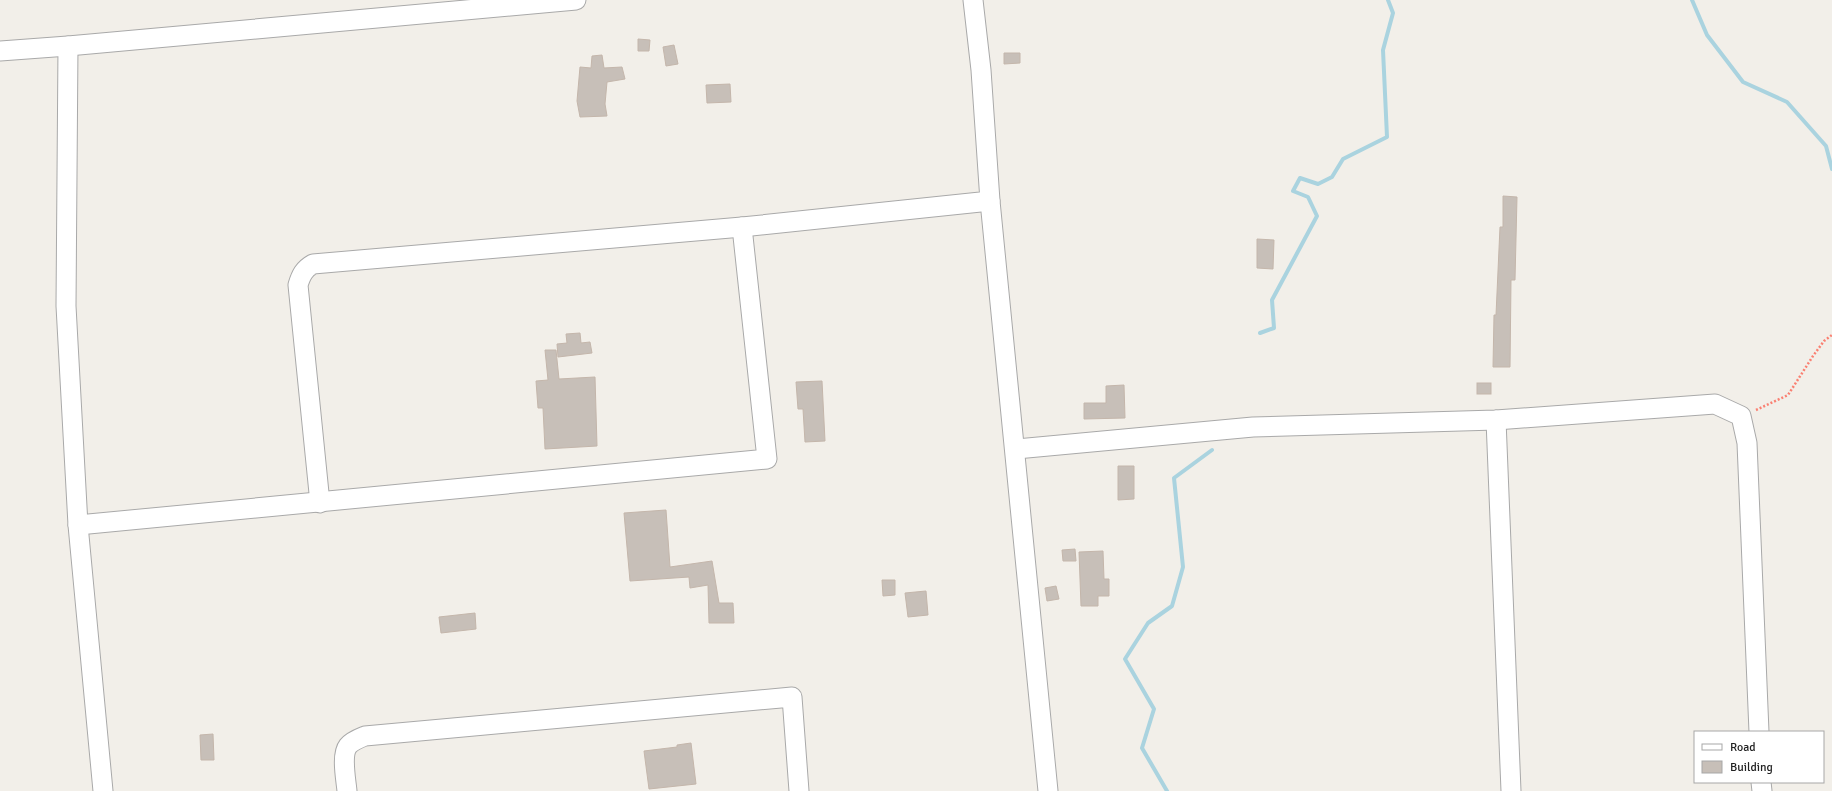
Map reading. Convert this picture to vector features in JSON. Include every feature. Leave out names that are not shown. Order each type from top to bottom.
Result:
[{"type":"street","points":[[0,51],[576,0]]},
{"type":"street","points":[[973,0],[990,201],[1016,449],[1048,791]]},
{"type":"street","points":[[68,46],[66,306],[78,525],[103,791]]},
{"type":"street","points":[[320,503],[298,286],[300,276],[306,268],[314,264],[742,227],[990,201]]},
{"type":"street","points":[[78,525],[767,459],[742,227]]},
{"type":"street","points":[[1016,449],[1253,427],[1496,420],[1715,404],[1740,416],[1747,443],[1759,731]]},
{"type":"street","points":[[1496,420],[1511,791]]},
{"type":"street","points":[[347,791],[344,755],[348,746],[365,736],[792,697],[799,791]]},
{"type":"path","points":[[1740,416],[1788,395],[1813,356],[1824,341],[1832,335]]},
{"type":"building","points":[[638,39],[650,40],[649,51],[638,51]]},
{"type":"building","points":[[674,45],[678,64],[666,66],[663,47]]},
{"type":"building","points":[[1004,53],[1020,53],[1020,63],[1004,64]]},
{"type":"building","points":[[602,55],[604,68],[622,67],[625,79],[607,82],[605,104],[607,116],[580,117],[577,101],[580,67],[591,68],[592,56]]},
{"type":"building","points":[[730,84],[731,102],[707,103],[706,85]]},
{"type":"building","points":[[1503,196],[1517,197],[1515,280],[1511,280],[1510,367],[1493,367],[1494,315],[1496,315],[1500,227],[1503,227]]},
{"type":"building","points":[[1257,239],[1274,240],[1273,269],[1257,268]]},
{"type":"building","points":[[580,333],[581,343],[590,342],[592,353],[558,357],[557,344],[567,343],[566,334]]},
{"type":"building","points":[[545,350],[556,350],[559,379],[595,377],[597,446],[545,449],[543,408],[538,408],[536,381],[548,380]]},
{"type":"building","points":[[822,381],[825,441],[805,442],[803,409],[798,409],[796,382]]},
{"type":"building","points":[[1477,383],[1491,383],[1491,394],[1477,394]]},
{"type":"building","points":[[1124,385],[1125,418],[1084,419],[1084,403],[1106,403],[1106,386]]},
{"type":"building","points":[[1118,466],[1134,466],[1134,499],[1118,500]]},
{"type":"building","points":[[666,510],[670,567],[712,561],[719,603],[733,603],[734,623],[709,623],[708,585],[690,588],[689,577],[630,581],[624,513]]},
{"type":"building","points":[[1075,549],[1076,561],[1063,561],[1062,550]]},
{"type":"building","points":[[1103,551],[1104,579],[1109,579],[1109,596],[1098,596],[1098,606],[1081,606],[1079,552]]},
{"type":"building","points":[[882,580],[895,580],[895,595],[883,596]]},
{"type":"building","points":[[1056,586],[1059,599],[1047,601],[1045,588]]},
{"type":"building","points":[[926,591],[928,615],[908,617],[905,593]]},
{"type":"building","points":[[475,613],[476,629],[441,633],[439,617]]},
{"type":"building","points":[[213,734],[214,760],[201,760],[200,735]]},
{"type":"building","points":[[691,743],[696,784],[649,789],[644,751],[677,747],[677,745]]},
{"type":"waterway","points":[[1260,333],[1274,328],[1272,300],[1317,216],[1308,197],[1293,191],[1300,178],[1318,184],[1332,177],[1343,159],[1387,137],[1383,50],[1393,13],[1388,0]]},
{"type":"waterway","points":[[1692,0],[1707,35],[1743,82],[1787,102],[1826,146],[1832,169]]},
{"type":"waterway","points":[[1167,791],[1142,748],[1154,709],[1125,659],[1148,623],[1172,606],[1183,567],[1174,478],[1212,450]]}]
